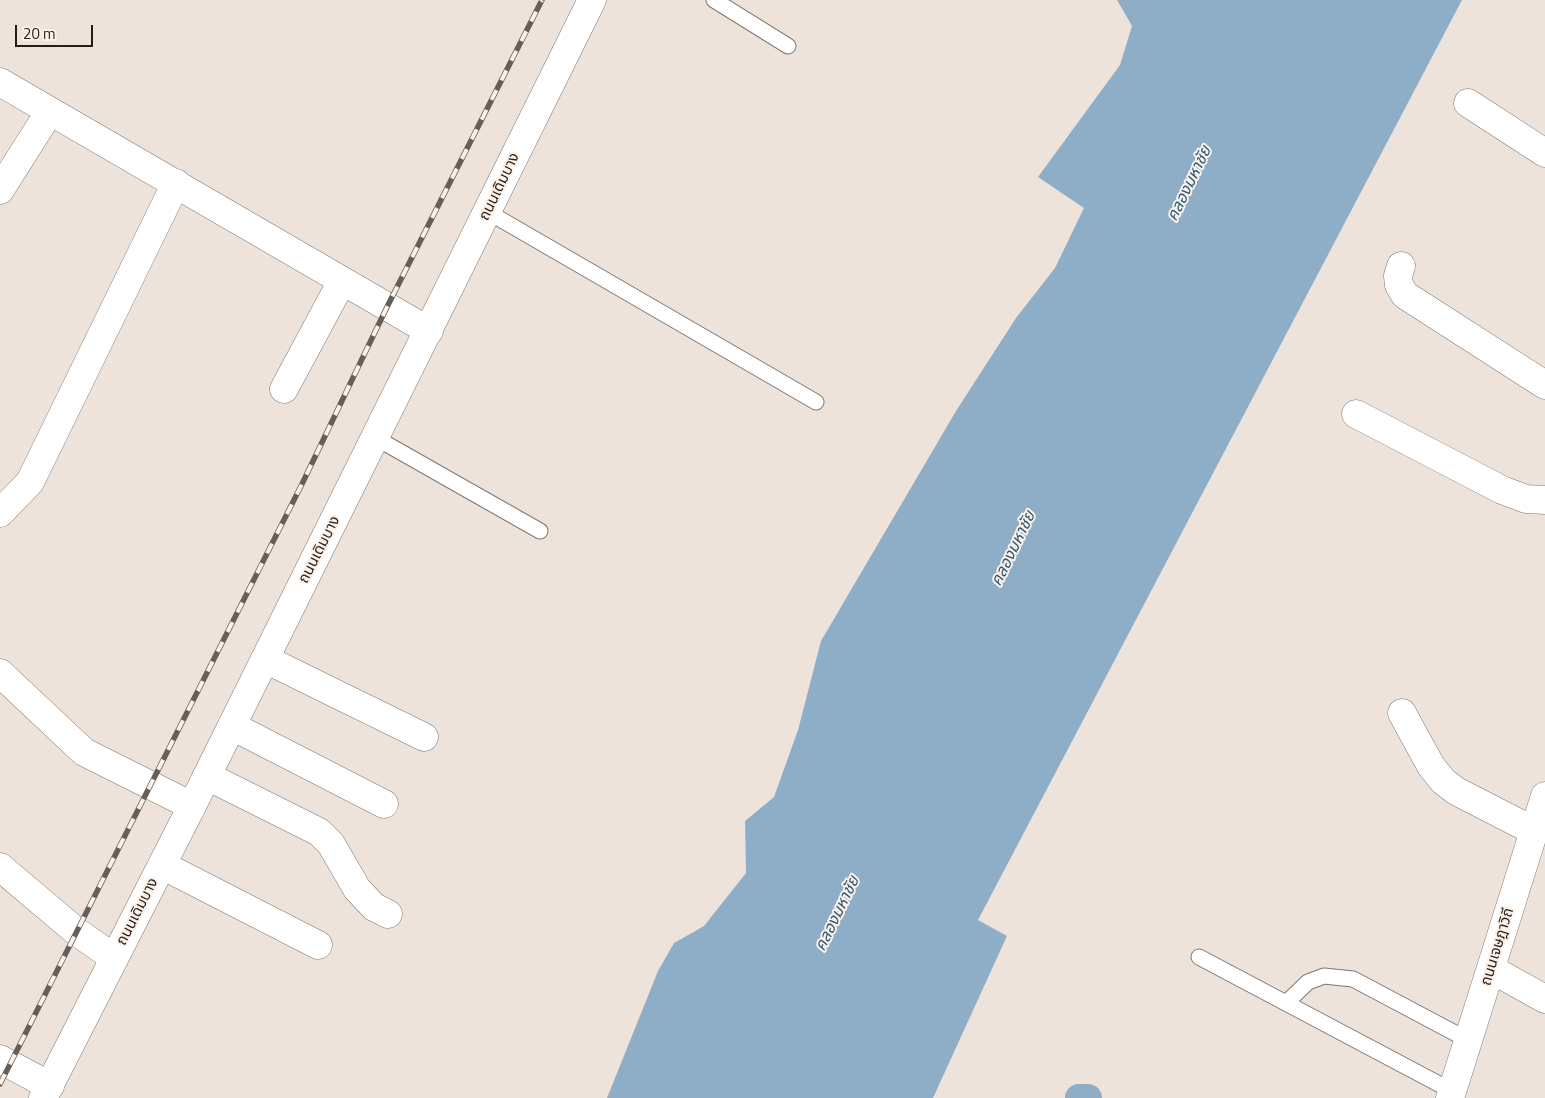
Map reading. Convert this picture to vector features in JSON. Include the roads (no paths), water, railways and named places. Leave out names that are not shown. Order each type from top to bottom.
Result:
[{"type":"street","name":"ถนนเดิมบาง","points":[[46,1092],[162,866],[376,438],[592,0]]},
{"type":"street","points":[[0,82],[429,331]]},
{"type":"street","points":[[1468,103],[1545,153]]},
{"type":"street","points":[[0,190],[50,111]]},
{"type":"street","points":[[0,513],[30,482],[176,184]]},
{"type":"street","points":[[1401,266],[1398,276],[1399,285],[1405,295],[1545,385]]},
{"type":"street","points":[[284,389],[342,281]]},
{"type":"street","points":[[1356,414],[1502,490],[1526,499],[1545,500]]},
{"type":"street","points":[[265,659],[424,737]]},
{"type":"street","points":[[0,673],[84,752],[192,806]]},
{"type":"street","points":[[1402,713],[1431,766],[1443,780],[1456,791],[1534,831]]},
{"type":"street","points":[[232,726],[384,804]]},
{"type":"street","points":[[207,776],[319,832],[331,844],[357,889],[374,907],[388,914]]},
{"type":"street","name":"ถนนเจษฎาวิถี","points":[[1451,1094],[1545,796]]},
{"type":"street","points":[[162,866],[318,945]]},
{"type":"street","points":[[0,867],[78,932],[114,958]]},
{"type":"street","points":[[1491,969],[1545,999]]},
{"type":"street","points":[[0,1059],[46,1092]]},
{"type":"lane","points":[[714,0],[788,46]]},
{"type":"lane","points":[[488,212],[816,402]]},
{"type":"lane","points":[[376,438],[540,531]]},
{"type":"lane","points":[[1199,957],[1451,1094]]},
{"type":"lane","points":[[1286,1003],[1308,982],[1324,976],[1353,979],[1468,1040]]},
{"type":"water","name":"คลองมหาชัย","points":[[1117,0],[1462,0],[978,920],[1007,936],[933,1098],[607,1098],[658,971],[674,943],[704,926],[746,873],[745,821],[774,797],[798,730],[821,641],[956,411],[1016,318],[1055,268],[1084,208],[1038,177],[1120,65],[1132,26]]},
{"type":"waterway","points":[[1079,1098],[1088,1098]]},
{"type":"railway","points":[[0,1084],[302,484],[387,307],[542,0]]}]
